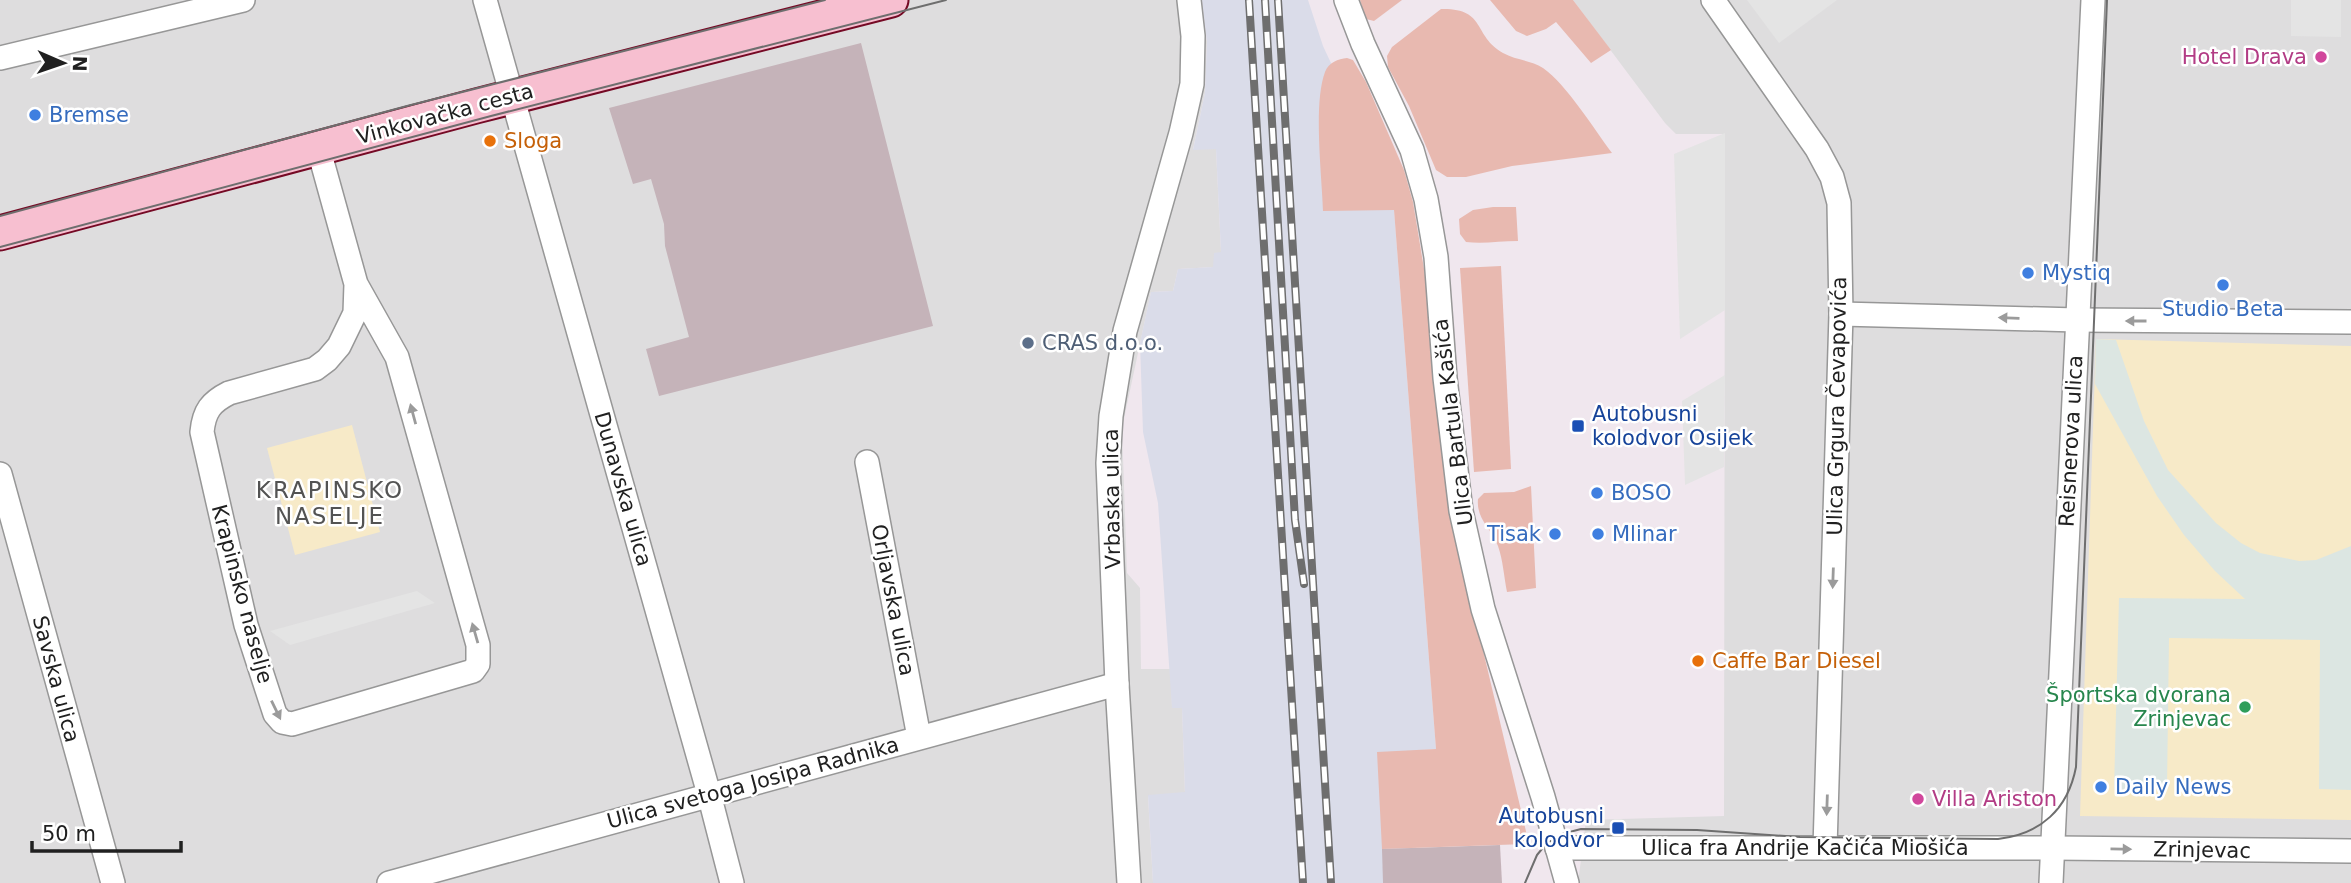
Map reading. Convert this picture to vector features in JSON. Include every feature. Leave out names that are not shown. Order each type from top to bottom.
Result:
[{"type":"main road","name":"Vinkovačka cesta","points":[[0,233],[512,96],[891,0]]},
{"type":"street","points":[[0,58],[243,0]]},
{"type":"street","name":"Dunavska ulica","points":[[485,0],[732,883]]},
{"type":"street","name":"Vrbaska ulica","points":[[1129,883],[1108,463],[1111,416],[1125,331],[1181,133],[1192,84],[1193,36],[1189,0]]},
{"type":"street","name":"Ulica Bartula Kašića","points":[[1346,0],[1363,44],[1408,139],[1423,187],[1436,257],[1457,489],[1466,534],[1489,631],[1567,883]]},
{"type":"street","name":"Ulica Grgura Čevapovića","points":[[1713,0],[1817,149],[1832,177],[1839,204],[1841,314],[1825,848]]},
{"type":"street","name":"Reisnerova ulica","points":[[2051,883],[2092,0]]},
{"type":"street","name":"Krapinsko naselje","points":[[318,147],[356,284],[397,357],[478,645],[478,664],[473,671],[292,724],[282,722],[275,714],[246,625],[202,432],[203,419],[208,407],[229,393],[315,369],[327,360],[343,339],[355,313],[356,284]]},
{"type":"street","points":[[1841,314],[2077,320],[2351,322]]},
{"type":"street","points":[[343,339],[359,333],[386,335]]},
{"type":"street","name":"Orljavska ulica","points":[[867,462],[919,737]]},
{"type":"street","name":"Savska ulica","points":[[0,474],[113,883]]},
{"type":"street","name":"Ulica svetoga Josipa Radnika","points":[[389,883],[421,879],[709,794],[1117,684]]},
{"type":"street","name":"Ulica Bartula Kašića","points":[[1552,883],[1552,866],[1557,848]]},
{"type":"street","name":"Ulica fra Andrije Kačića Miošića","points":[[1557,848],[2052,848]]},
{"type":"street","name":"Zrinjevac","points":[[2052,848],[2351,851]]},
{"type":"shaded area","points":[[0,0],[1202,0],[1207,42],[1205,93],[1193,149],[1216,149],[1221,252],[1214,267],[1178,269],[1173,291],[1151,292],[1122,428],[1127,573],[1140,588],[1141,669],[1171,669],[1172,707],[1182,707],[1185,793],[1148,796],[1153,883],[0,883]]},
{"type":"shaded area","points":[[1202,0],[1308,0],[1323,46],[1374,155],[1394,210],[1436,749],[1422,750],[1414,883],[1153,883],[1148,795],[1185,792],[1182,708],[1172,708],[1158,503],[1143,432],[1140,343],[1151,292],[1173,291],[1178,269],[1213,267],[1214,253],[1221,252],[1216,149],[1193,150],[1205,93],[1207,42]]},
{"type":"shaded area","points":[[1360,0],[1402,0],[1374,21],[1366,19]]},
{"type":"shaded area","points":[[1490,0],[1573,0],[1611,50],[1591,63],[1556,22],[1527,36],[1516,31]]},
{"type":"shaded area","points":[[1573,0],[2351,0],[2351,883],[1578,883],[1586,820],[1724,816],[1725,134],[1676,134]]},
{"type":"shaded area","points":[[1747,0],[1837,0],[1779,43]]},
{"type":"shaded area","points":[[2291,0],[2341,0],[2341,37],[2291,36]]},
{"type":"shaded area","points":[[1441,9],[1466,13],[1478,24],[1493,46],[1503,53],[1543,68],[1571,96],[1612,153],[1512,166],[1466,177],[1447,177],[1436,170],[1409,106],[1388,67],[1387,56],[1392,47]]},
{"type":"shaded area","points":[[861,43],[933,326],[659,396],[646,349],[689,337],[665,246],[664,224],[651,179],[633,184],[609,108]]},
{"type":"shaded area","points":[[1347,58],[1353,60],[1366,82],[1404,170],[1413,202],[1425,275],[1453,524],[1529,844],[1382,849],[1377,752],[1436,749],[1394,210],[1323,211],[1319,121],[1321,86],[1331,63]]},
{"type":"shaded area","points":[[1725,133],[1725,310],[1680,339],[1674,154]]},
{"type":"shaded area","points":[[1516,207],[1518,241],[1466,242],[1460,234],[1459,219],[1473,210]]},
{"type":"shaded area","points":[[1501,266],[1511,469],[1474,472],[1460,268]]},
{"type":"shaded area","points":[[2096,339],[2351,346],[2351,820],[2080,816]]},
{"type":"shaded area","points":[[2096,339],[2116,340],[2144,421],[2168,470],[2216,523],[2241,543],[2260,553],[2299,561],[2316,560],[2351,546],[2351,790],[2319,789],[2320,640],[2169,638],[2167,788],[2114,790],[2119,598],[2245,599],[2215,571],[2184,535],[2157,496],[2095,384]]},
{"type":"shaded area","points":[[1725,375],[1724,467],[1685,485],[1682,401]]},
{"type":"shaded area","points":[[352,425],[380,532],[295,555],[267,448]]},
{"type":"shaded area","points":[[1531,486],[1536,588],[1507,592],[1500,551],[1479,512],[1478,499],[1484,493],[1514,492]]},
{"type":"shaded area","points":[[417,591],[435,603],[290,645],[270,631]]},
{"type":"shaded area","points":[[1500,845],[1502,883],[1383,883],[1382,849]]},
{"type":"tram line","points":[[0,216],[407,106],[825,0]]},
{"type":"tram line","points":[[0,247],[491,116],[946,0]]},
{"type":"tram line","points":[[1525,883],[1537,855],[1546,844],[1562,834],[1581,829],[1697,830],[1800,837],[1998,839],[2027,832],[2050,817],[2059,807],[2072,782],[2076,767],[2107,0]]},
{"type":"railway","points":[[1249,0],[1303,883]]},
{"type":"railway","points":[[1265,0],[1295,520],[1304,584]]},
{"type":"railway","points":[[1278,0],[1331,883]]},
{"type":"place","name":"Hotel Drava","points":[[2321,57]]},
{"type":"place","name":"Bremse","points":[[35,115]]},
{"type":"place","name":"Sloga","points":[[490,141]]},
{"type":"place","name":"Mystiq","points":[[2028,273]]},
{"type":"place","name":"Studio Beta","points":[[2223,285]]},
{"type":"place","name":"CRAS d.o.o.","points":[[1028,343]]},
{"type":"place","name":"Autobusni kolodvor Osijek","points":[[1578,426]]},
{"type":"place","name":"BOSO","points":[[1597,493]]},
{"type":"place","name":"Tisak","points":[[1555,534]]},
{"type":"place","name":"Mlinar","points":[[1598,534]]},
{"type":"place","name":"Caffe Bar Diesel","points":[[1698,661]]},
{"type":"place","name":"Športska dvorana Zrinjevac","points":[[2245,707]]},
{"type":"place","name":"Daily News","points":[[2101,787]]},
{"type":"place","name":"Villa Ariston","points":[[1918,799]]},
{"type":"place","name":"Autobusni kolodvor","points":[[1618,828]]},
{"type":"district","name":"KRAPINSKO NASELJE","points":[[330,503]]}]
